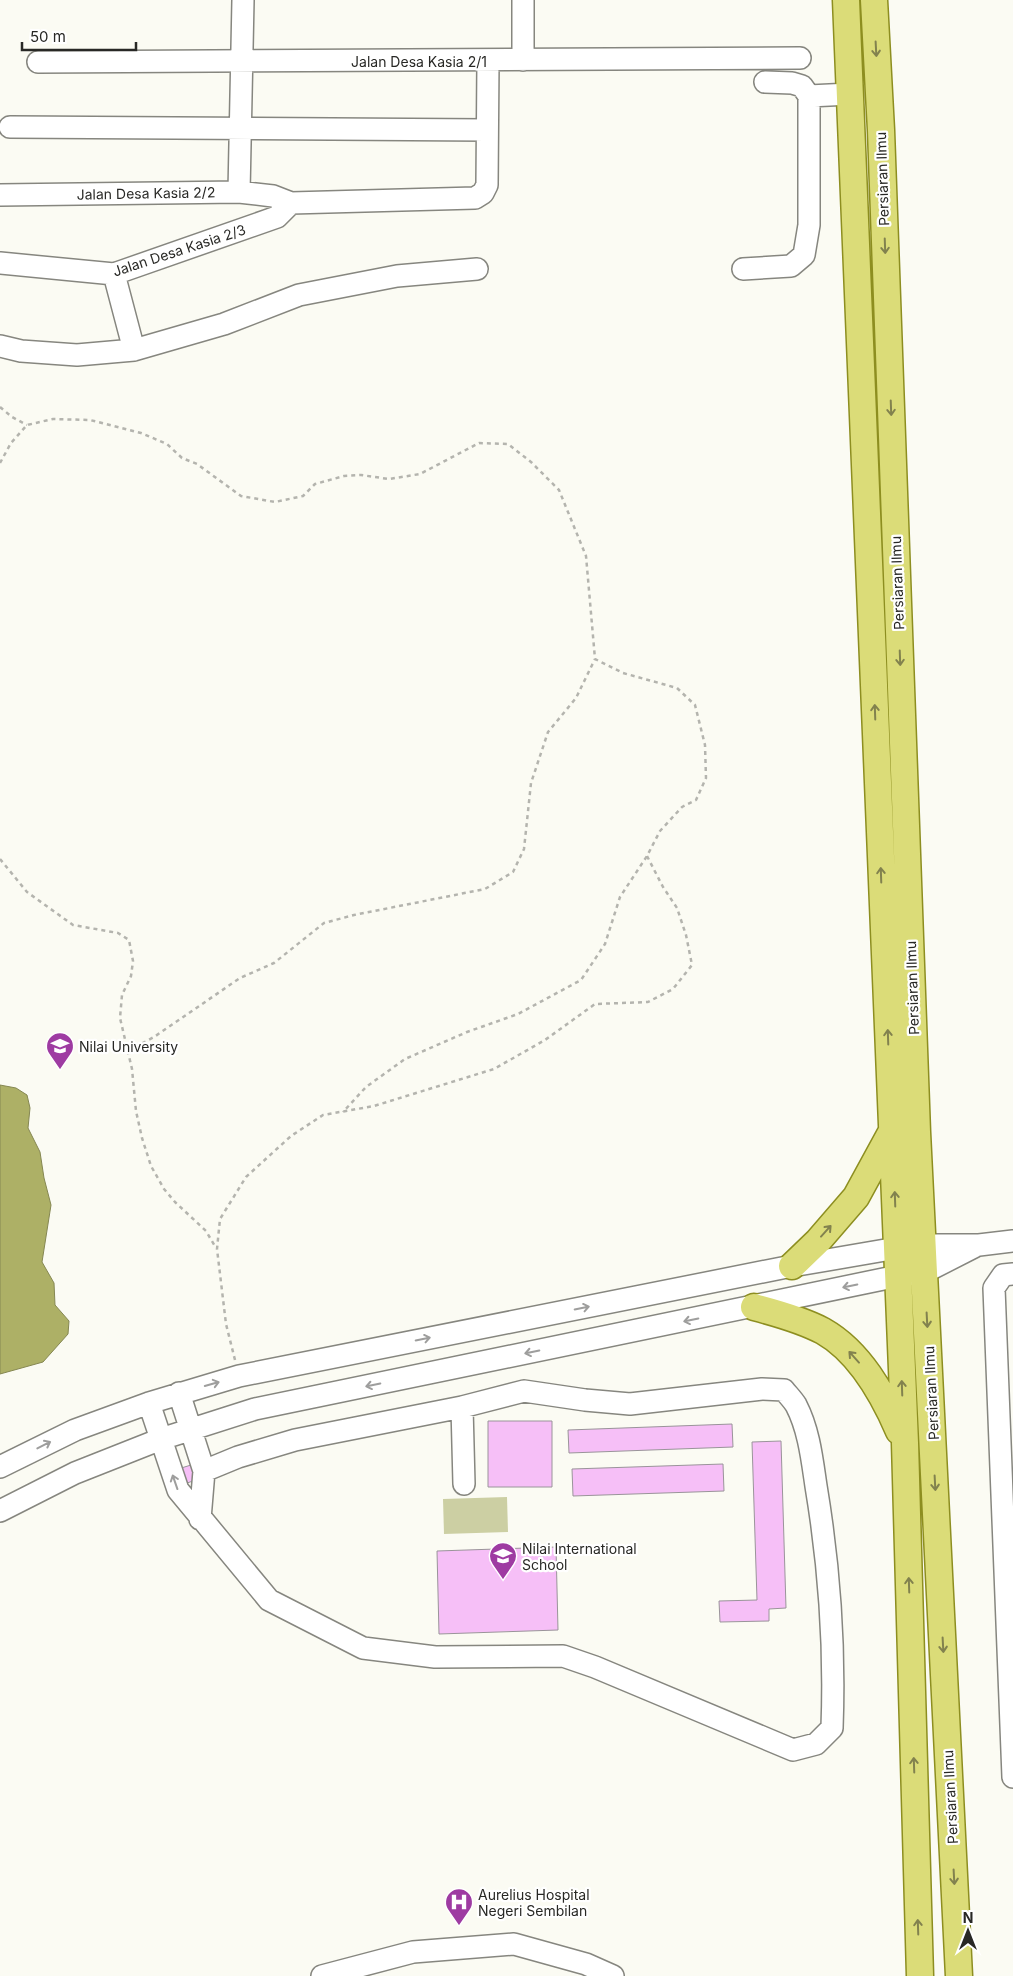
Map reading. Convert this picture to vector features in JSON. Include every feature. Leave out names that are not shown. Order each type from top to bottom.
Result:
[{"type":"main road","name":"Persiaran Ilmu","points":[[846,0],[905,1443],[920,1976]]},
{"type":"main road","name":"Persiaran Ilmu","points":[[874,0],[917,1132],[959,1976]]},
{"type":"main road","points":[[792,1266],[818,1241],[856,1197],[892,1132]]},
{"type":"main road","points":[[754,1307],[784,1315],[824,1332],[854,1354],[887,1403],[905,1443]]},
{"type":"street","points":[[240,192],[243,0]]},
{"type":"street","points":[[523,0],[523,60]]},
{"type":"street","name":"Jalan Desa Kasia 2/1","points":[[38,62],[800,58]]},
{"type":"street","name":"Jalan Desa Kasia 2/2","points":[[0,195],[240,192],[274,196],[291,202],[475,198],[483,193],[487,185],[488,61]]},
{"type":"street","points":[[743,269],[791,266],[804,255],[809,225],[809,96],[802,86],[792,83],[765,82]]},
{"type":"street","points":[[809,96],[850,94]]},
{"type":"street","points":[[10,127],[487,130]]},
{"type":"street","name":"Jalan Desa Kasia 2/3","points":[[0,263],[114,274],[276,217],[291,202]]},
{"type":"street","points":[[0,346],[21,351],[77,356],[134,350],[224,324],[299,295],[397,276],[477,269]]},
{"type":"street","points":[[114,274],[134,350]]},
{"type":"street","points":[[0,1467],[75,1430],[149,1402],[239,1376],[792,1266],[923,1245],[979,1245],[1013,1241]]},
{"type":"street","points":[[0,1511],[75,1473],[161,1439],[255,1409],[925,1272],[979,1245]]},
{"type":"street","points":[[1013,1274],[1003,1275],[994,1288],[1004,1335],[1013,1777]]},
{"type":"street","points":[[149,1402],[178,1490],[200,1519],[269,1600],[363,1648],[435,1657],[563,1656],[595,1667],[793,1750],[816,1744],[832,1728],[833,1699],[828,1577],[821,1515],[809,1442],[796,1404],[784,1390],[762,1390],[630,1404],[585,1400],[524,1391],[462,1407],[295,1440],[238,1457],[204,1472]]},
{"type":"street","points":[[179,1393],[204,1472],[200,1519]]},
{"type":"street","points":[[462,1407],[464,1484]]},
{"type":"street","points":[[322,1976],[413,1952],[514,1944],[586,1964],[613,1976]]},
{"type":"path","points":[[0,407],[12,417],[27,425]]},
{"type":"path","points":[[0,463],[11,444],[27,425],[53,419],[90,420],[141,433],[167,444],[182,458],[197,464],[242,496],[275,502],[304,496],[315,484],[344,476],[361,475],[390,479],[420,474],[480,443],[508,444],[531,462],[559,490],[586,556],[595,659],[576,698],[548,732],[531,783],[524,849],[513,872],[485,889],[363,913],[324,923],[274,963],[240,978],[154,1037],[128,1052]]},
{"type":"path","points":[[343,1112],[366,1087],[405,1059],[467,1032],[518,1014],[581,980],[605,944],[620,896],[647,856],[660,831],[682,807],[696,800],[706,778],[705,745],[695,705],[677,688],[623,673],[595,659]]},
{"type":"path","points":[[239,1376],[226,1324],[217,1249],[220,1219],[246,1177],[291,1136],[323,1115],[374,1106],[494,1069],[544,1040],[595,1004],[648,1002],[673,989],[692,965],[686,935],[677,908],[663,887],[647,856]]},
{"type":"path","points":[[0,858],[27,892],[73,925],[118,933],[128,940],[133,961],[131,976],[122,995],[120,1018],[132,1069],[136,1111],[142,1138],[152,1166],[164,1189],[206,1231],[217,1249]]},
{"type":"shaded area","points":[[0,1085],[16,1088],[27,1095],[30,1108],[28,1128],[40,1152],[51,1205],[42,1262],[54,1283],[55,1305],[69,1321],[68,1334],[43,1362],[0,1374]]},
{"type":"shaded area","points":[[507,1497],[508,1532],[444,1534],[443,1499]]},
{"type":"building","points":[[488,1421],[552,1421],[552,1487],[488,1487]]},
{"type":"building","points":[[732,1424],[733,1447],[569,1453],[568,1430]]},
{"type":"building","points":[[781,1441],[786,1608],[769,1609],[769,1621],[720,1622],[719,1601],[757,1600],[752,1442]]},
{"type":"building","points":[[723,1464],[724,1491],[573,1496],[572,1469]]},
{"type":"building","points":[[191,1465],[196,1480],[184,1484],[178,1469]]},
{"type":"building","points":[[556,1547],[558,1630],[439,1634],[437,1551]]},
{"type":"place","name":"Nilai University","points":[[60,1070]]},
{"type":"place","name":"Nilai International School","points":[[503,1580]]},
{"type":"place","name":"Aurelius Hospital Negeri Sembilan","points":[[459,1926]]}]
